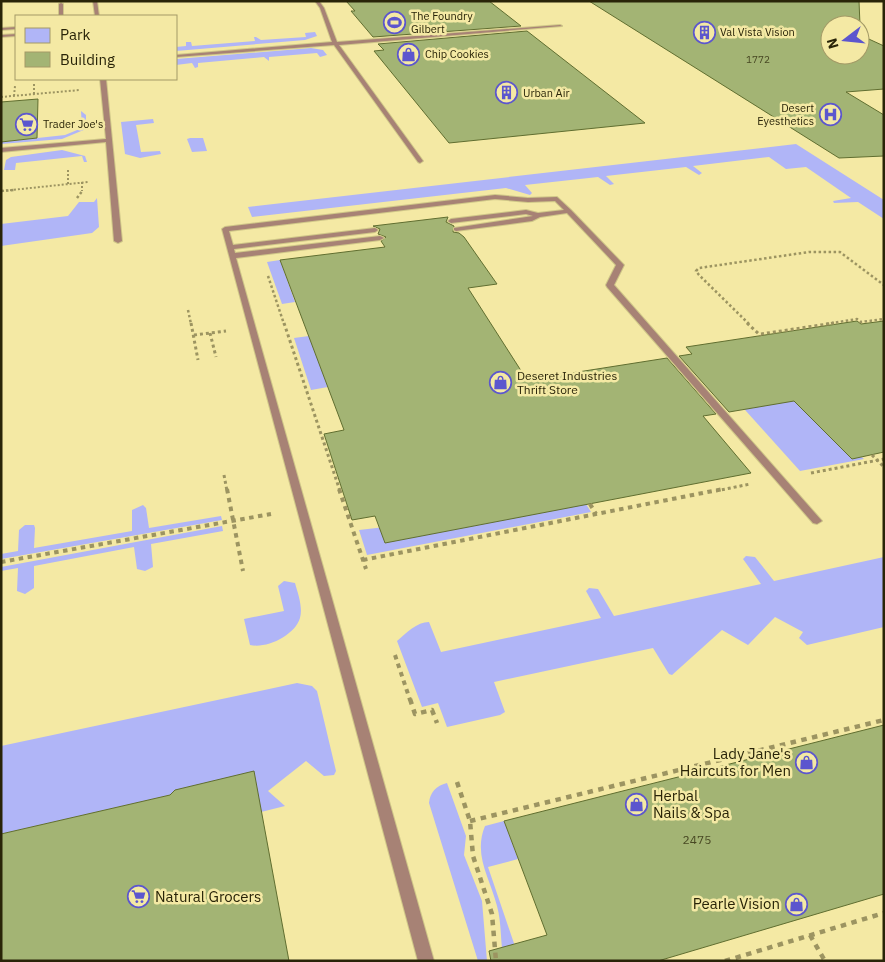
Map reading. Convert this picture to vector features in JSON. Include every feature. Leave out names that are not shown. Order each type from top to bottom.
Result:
[{"type":"lane","points":[[95,1],[97,15]]},
{"type":"lane","points":[[317,1],[322,8],[335,43],[420,160]]},
{"type":"lane","points":[[61,4],[61,15]]},
{"type":"lane","points":[[178,56],[560,26]]},
{"type":"lane","points":[[1,29],[15,28]]},
{"type":"lane","points":[[1,36],[15,35]]},
{"type":"lane","points":[[103,80],[118,241]]},
{"type":"lane","points":[[1,150],[109,140]]},
{"type":"lane","points":[[426,961],[224,229],[495,197],[528,200],[558,199],[620,265],[610,285],[816,521]]},
{"type":"lane","points":[[450,221],[526,212],[538,215],[569,211]]},
{"type":"lane","points":[[456,229],[532,220],[538,215]]},
{"type":"lane","points":[[231,252],[375,230]]},
{"type":"lane","points":[[231,252],[380,238]]},
{"type":"path","points":[[34,84],[34,94]]},
{"type":"path","points":[[14,96],[15,86]]},
{"type":"path","points":[[1,97],[86,90]]},
{"type":"path","points":[[68,170],[68,184]]},
{"type":"path","points":[[1,191],[88,180]]},
{"type":"path","points":[[77,198],[82,190],[82,182]]},
{"type":"path","points":[[884,285],[840,252],[833,251],[809,252],[699,268],[696,271],[761,335],[857,319],[861,322],[884,319]]},
{"type":"path","points":[[267,272],[366,569]]},
{"type":"path","points":[[188,310],[198,360]]},
{"type":"path","points":[[194,335],[226,331]]},
{"type":"path","points":[[210,333],[216,357]]},
{"type":"path","points":[[872,455],[884,467]]},
{"type":"path","points":[[805,474],[884,459]]},
{"type":"path","points":[[224,475],[243,571]]},
{"type":"path","points":[[363,560],[757,483]]},
{"type":"path","points":[[590,504],[596,514]]},
{"type":"path","points":[[1,562],[271,514]]},
{"type":"path","points":[[395,655],[415,714],[432,710],[437,723]]},
{"type":"path","points":[[470,821],[884,720]]},
{"type":"path","points":[[457,782],[470,821],[473,856],[492,914],[496,961]]},
{"type":"path","points":[[725,961],[884,913]]},
{"type":"path","points":[[810,936],[825,961]]},
{"type":"green space","points":[[315,32],[317,36],[305,40],[178,51],[178,47],[186,46],[186,42],[191,42],[192,46],[255,41],[254,37],[261,40],[306,37],[305,33]]},
{"type":"green space","points":[[311,48],[323,50],[327,55],[320,57],[317,53],[269,57],[269,61],[264,57],[198,63],[198,67],[195,68],[192,63],[178,65],[178,59]]},
{"type":"green space","points":[[81,111],[86,115],[86,129],[62,139],[1,144],[1,142],[65,135],[82,128]]},
{"type":"green space","points":[[153,119],[154,123],[136,125],[141,152],[160,151],[161,154],[140,158],[125,154],[121,122]]},
{"type":"green space","points":[[203,138],[207,151],[192,152],[187,139]]},
{"type":"green space","points":[[796,144],[884,200],[884,219],[858,202],[834,203],[833,201],[851,198],[806,167],[786,169],[769,157],[693,166],[702,173],[699,175],[686,167],[606,176],[614,184],[610,185],[598,177],[525,185],[532,193],[530,195],[506,188],[252,217],[248,207]]},
{"type":"green space","points":[[62,150],[85,156],[87,162],[84,162],[82,156],[16,163],[15,170],[4,170],[6,160],[11,157]]},
{"type":"green space","points":[[97,198],[99,227],[92,233],[1,246],[1,224],[68,216],[79,202],[94,202]]},
{"type":"green space","points":[[280,260],[295,302],[282,304],[267,262]]},
{"type":"green space","points":[[309,336],[328,387],[311,390],[294,338]]},
{"type":"green space","points":[[719,381],[794,401],[864,459],[800,471]]},
{"type":"green space","points":[[586,504],[591,512],[367,555],[359,530]]},
{"type":"green space","points":[[143,505],[146,508],[149,528],[221,516],[222,520],[1,559],[1,554],[18,551],[19,530],[25,525],[34,525],[34,548],[132,531],[132,510]]},
{"type":"green space","points":[[222,526],[223,531],[151,544],[153,567],[145,571],[137,569],[134,547],[34,566],[34,588],[25,594],[17,591],[18,568],[1,571],[1,567]]},
{"type":"green space","points":[[746,556],[755,557],[774,581],[884,557],[884,627],[807,645],[799,638],[803,632],[775,617],[748,645],[722,630],[672,675],[669,674],[653,648],[494,682],[505,712],[500,715],[447,727],[438,703],[422,707],[397,641],[416,626],[429,622],[441,652],[601,618],[586,591],[589,588],[598,589],[614,616],[761,584],[743,559]]},
{"type":"green space","points":[[284,581],[295,583],[301,609],[297,624],[286,635],[272,643],[257,646],[250,645],[244,619],[284,611],[278,586]]},
{"type":"green space","points":[[297,683],[312,686],[317,691],[336,771],[334,775],[324,776],[306,761],[268,791],[285,806],[261,812],[170,795],[1,834],[1,746]]},
{"type":"green space","points":[[447,783],[466,836],[464,855],[482,901],[487,961],[478,961],[429,803],[434,790]]},
{"type":"green space","points":[[504,821],[518,859],[488,867],[520,961],[504,961],[499,913],[482,857],[481,847],[485,826]]},
{"type":"building","points":[[346,1],[489,1],[521,26],[373,37],[351,11],[355,11]]},
{"type":"building","points":[[589,1],[859,1],[860,15],[820,15],[820,65],[870,65],[870,40],[884,46],[884,89],[846,92],[884,115],[884,156],[839,158]]},
{"type":"building","name":"Urban Air","points":[[527,31],[645,123],[449,143],[374,51],[384,50],[378,44]]},
{"type":"building","name":"Trader Joe's","points":[[38,99],[37,138],[1,142],[1,102]]},
{"type":"building","name":"Deseret Industries Thrift Store","points":[[448,217],[446,222],[454,226],[453,232],[459,233],[464,237],[497,284],[468,288],[527,380],[667,358],[716,414],[703,416],[751,473],[385,543],[375,516],[352,520],[324,434],[344,430],[280,260],[385,247],[381,241],[386,237],[378,234],[380,229],[373,226]]},
{"type":"building","points":[[857,321],[861,324],[884,321],[884,452],[852,459],[794,401],[729,412],[679,356],[692,354],[686,347]]},
{"type":"building","points":[[884,725],[884,894],[658,961],[491,961],[489,951],[547,935],[504,821]]},
{"type":"building","name":"Natural Grocers","points":[[254,771],[289,961],[1,961],[1,834],[170,795],[175,790]]},
{"type":"place","name":"The Foundry Gilbert","points":[[395,22]]},
{"type":"place","name":"Val Vista Vision","points":[[704,32]]},
{"type":"place","name":"Chip Cookies","points":[[409,54]]},
{"type":"place","name":"Urban Air","points":[[507,93]]},
{"type":"place","name":"Desert Eyesthetics","points":[[830,114]]},
{"type":"place","name":"Trader Joe's","points":[[27,124]]},
{"type":"place","name":"Deseret Industries Thrift Store","points":[[501,383]]},
{"type":"place","name":"Lady Jane's Haircuts for Men","points":[[807,763]]},
{"type":"place","name":"Herbal Nails & Spa","points":[[637,805]]},
{"type":"place","name":"Natural Grocers","points":[[139,897]]},
{"type":"place","name":"Pearle Vision","points":[[796,904]]}]
